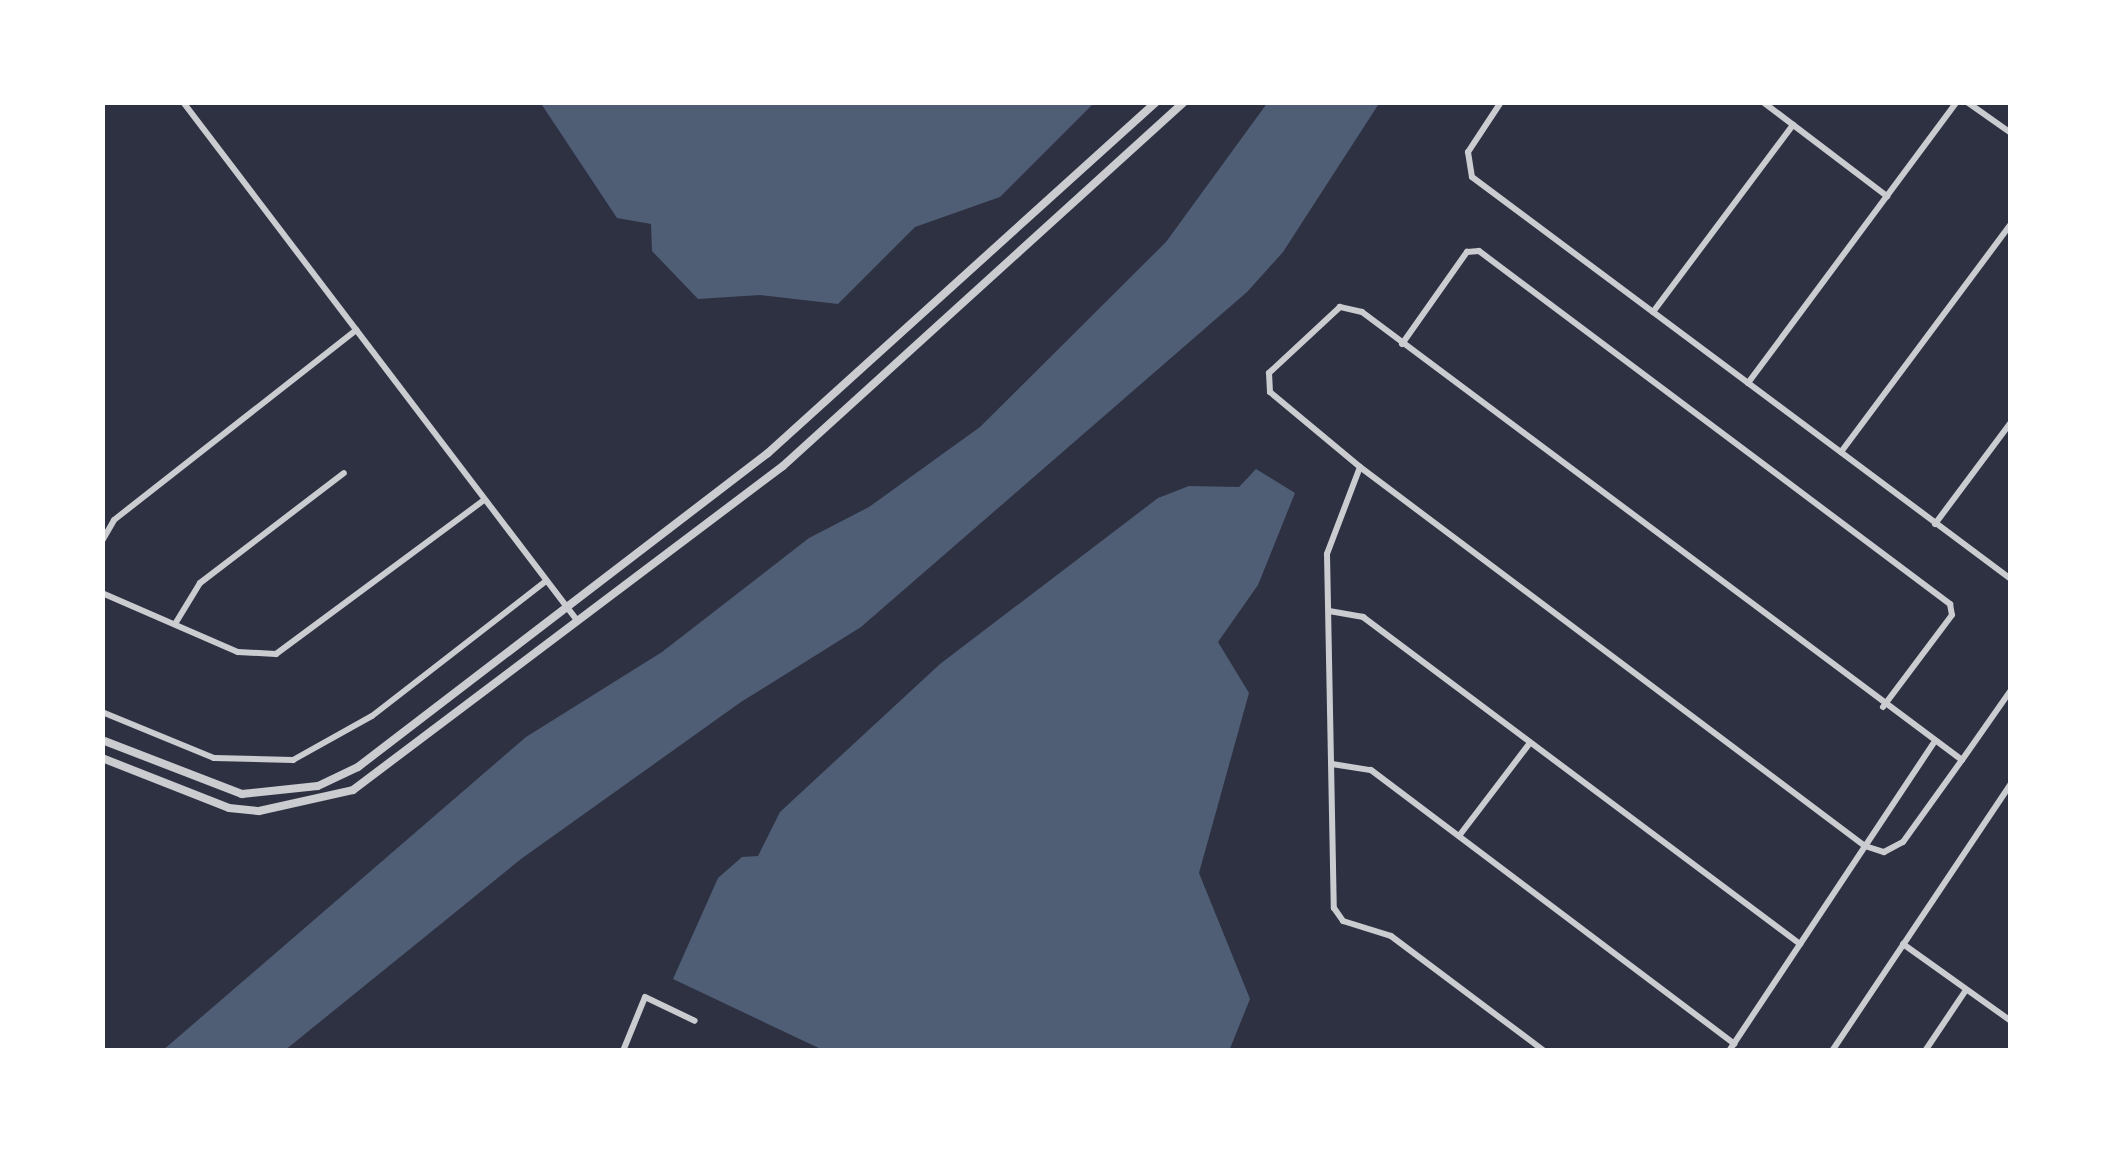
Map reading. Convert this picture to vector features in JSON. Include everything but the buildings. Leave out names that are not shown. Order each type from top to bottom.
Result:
[{"type":"street","points":[[183,102],[576,619]]},
{"type":"street","points":[[102,740],[242,794],[318,786],[358,767],[768,453],[1156,102]]},
{"type":"street","points":[[102,758],[229,808],[313,802],[353,790],[783,466],[1184,102]]},
{"type":"street","points":[[1501,102],[1468,152],[1472,177],[2011,579]]},
{"type":"street","points":[[1763,102],[1887,196]]},
{"type":"street","points":[[1748,383],[1957,102]]},
{"type":"street","points":[[1967,102],[2011,133]]},
{"type":"street","points":[[1653,312],[1793,124]]},
{"type":"street","points":[[1840,453],[2011,224]]},
{"type":"street","points":[[1402,344],[1467,253],[1479,250],[1950,604],[1952,615],[1883,706]]},
{"type":"street","points":[[1962,760],[1883,706],[1362,312],[1340,307],[1269,373],[1270,392],[1360,467],[1865,846],[1884,852],[1903,842],[1962,760],[2011,690]]},
{"type":"street","points":[[102,541],[114,520],[356,330]]},
{"type":"street","points":[[1935,524],[2011,422]]},
{"type":"street","points":[[1360,467],[1327,554],[1334,908],[1343,921],[1391,937],[1544,1051]]},
{"type":"street","points":[[175,624],[200,583],[344,473]]},
{"type":"street","points":[[102,592],[238,652],[276,654],[484,500]]},
{"type":"street","points":[[102,712],[214,758],[293,760],[372,716],[546,581]]},
{"type":"street","points":[[1329,610],[1363,617],[1800,944]]},
{"type":"street","points":[[1459,836],[1530,742]]},
{"type":"street","points":[[1332,764],[1365,767],[1732,1047],[1934,743]]},
{"type":"street","points":[[1832,1051],[2011,784]]},
{"type":"street","points":[[1903,944],[2011,1021]]},
{"type":"street","points":[[1925,1051],[1966,990]]},
{"type":"street","points":[[622,1051],[645,997],[695,1021]]},
{"type":"water","points":[[540,102],[1095,102],[1000,197],[915,227],[838,304],[760,295],[698,299],[652,251],[651,224],[617,218]]},
{"type":"water","points":[[1268,102],[1380,102],[1283,252],[1247,292],[861,627],[741,702],[521,859],[284,1051],[162,1051],[526,737],[662,652],[809,538],[869,507],[980,427],[1166,242]]},
{"type":"water","points":[[1256,469],[1295,493],[1258,585],[1218,642],[1249,693],[1199,873],[1250,999],[1229,1051],[825,1051],[673,979],[718,878],[742,857],[758,856],[780,812],[940,664],[1158,498],[1189,486],[1239,487]]}]
